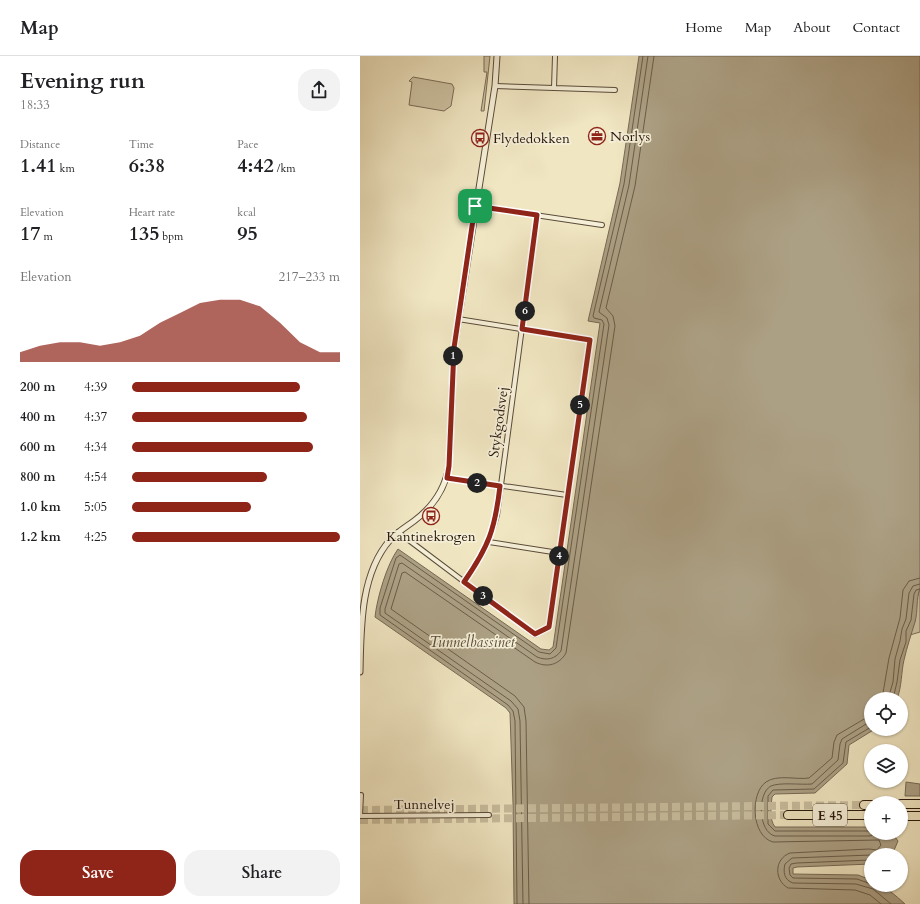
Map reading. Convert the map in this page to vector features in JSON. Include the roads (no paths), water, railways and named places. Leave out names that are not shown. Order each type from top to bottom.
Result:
[{"type":"highway","points":[[908,804],[920,804]]},
{"type":"highway","name":"E 45","points":[[788,815],[864,815]]},
{"type":"highway","points":[[908,816],[920,816]]},
{"type":"street","points":[[360,672],[363,612],[368,582],[382,550],[398,532],[426,511],[441,491],[447,478],[449,466],[454,348],[475,206],[495,86],[497,56]]},
{"type":"street","points":[[554,88],[555,56]]},
{"type":"street","points":[[495,86],[615,90]]},
{"type":"street","points":[[475,206],[602,225]]},
{"type":"street","name":"Stykgodsvej","points":[[464,582],[480,560],[489,542],[496,515],[537,215]]},
{"type":"street","points":[[398,532],[535,634],[549,627],[590,340],[458,319]]},
{"type":"street","points":[[447,478],[567,495]]},
{"type":"street","points":[[489,542],[559,553]]},
{"type":"street","points":[[360,815],[361,795]]},
{"type":"street","name":"Tunnelvej","points":[[360,815],[489,815]]},
{"type":"water","name":"Tunnelbassinet","points":[[639,56],[920,56],[920,588],[916,618],[904,660],[899,692],[864,692],[864,736],[849,745],[847,764],[815,793],[775,794],[772,797],[771,809],[771,817],[775,827],[864,827],[864,840],[897,840],[895,848],[864,848],[864,864],[797,867],[793,868],[793,874],[858,875],[864,877],[864,892],[891,892],[905,904],[514,904],[510,713],[506,708],[375,617],[383,582],[390,563],[398,549],[541,649],[549,650],[553,647],[600,323],[588,321],[620,183]]},
{"type":"water","points":[[908,782],[920,784],[920,796],[905,796],[906,788],[908,788]]},
{"type":"tunnel","points":[[360,810],[864,805]]},
{"type":"tunnel","points":[[360,820],[788,815]]},
{"type":"place","name":"Norlys","points":[[597,136]]},
{"type":"place","name":"Flydedokken","points":[[480,138]]},
{"type":"place","name":"Kantinekrogen","points":[[431,516]]}]
